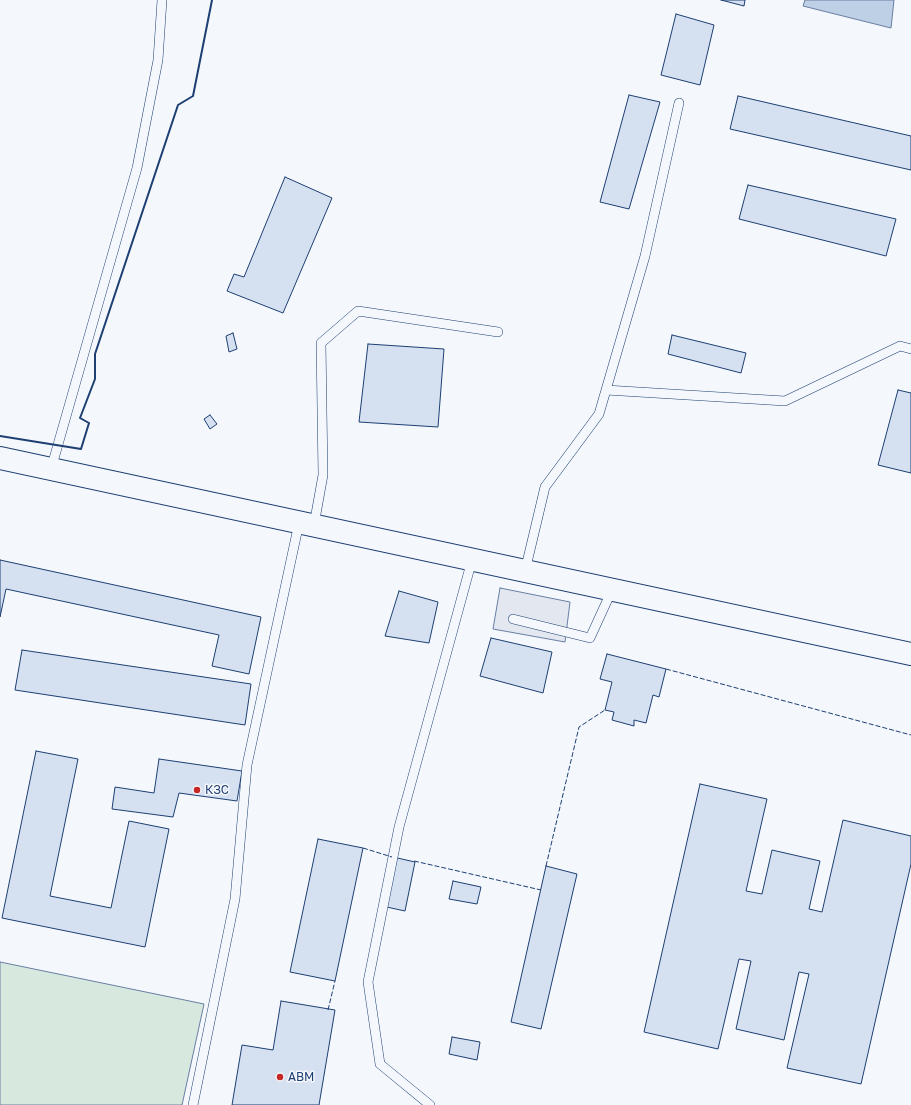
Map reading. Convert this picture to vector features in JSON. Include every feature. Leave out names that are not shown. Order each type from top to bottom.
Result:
[{"type":"street","points":[[0,458],[911,654]]},
{"type":"lane","points":[[51,469],[137,168],[158,60],[162,0]]},
{"type":"lane","points":[[525,571],[545,487],[599,414],[645,256],[679,103]]},
{"type":"lane","points":[[193,1105],[235,899],[247,765],[306,525],[324,475],[320,344],[358,311],[498,332]]},
{"type":"lane","points":[[606,390],[785,401],[900,346],[911,348]]},
{"type":"lane","points":[[430,1105],[380,1064],[368,982],[399,827],[472,560]]},
{"type":"lane","points":[[513,619],[590,638],[612,590]]},
{"type":"shaded area","points":[[500,588],[570,602],[565,642],[493,629]]},
{"type":"shaded area","points":[[0,962],[204,1004],[182,1105],[0,1105]]},
{"type":"water","points":[[805,0],[894,0],[891,28],[803,6]]},
{"type":"building","points":[[721,0],[745,0],[744,6]]},
{"type":"building","points":[[676,14],[714,25],[700,85],[661,75]]},
{"type":"building","points":[[629,95],[660,102],[629,209],[600,202]]},
{"type":"building","points":[[738,96],[911,136],[911,170],[730,129]]},
{"type":"building","points":[[285,177],[332,198],[283,313],[227,291],[234,274],[244,277]]},
{"type":"building","points":[[748,185],[896,219],[886,256],[739,219]]},
{"type":"building","points":[[233,333],[237,349],[229,352],[226,336]]},
{"type":"building","points":[[672,335],[746,353],[741,373],[668,354]]},
{"type":"building","points":[[368,344],[444,349],[438,427],[359,422]]},
{"type":"building","points":[[898,390],[911,393],[911,473],[878,465]]},
{"type":"building","points":[[210,415],[217,424],[210,429],[204,419]]},
{"type":"building","points":[[0,560],[261,617],[249,674],[212,666],[219,635],[6,589],[0,617]]},
{"type":"building","points":[[399,591],[438,602],[429,643],[385,636]]},
{"type":"building","points":[[491,638],[552,652],[543,693],[480,676]]},
{"type":"building","points":[[22,650],[251,684],[245,725],[15,690]]},
{"type":"building","points":[[607,654],[666,669],[659,697],[653,695],[646,723],[634,720],[634,726],[612,720],[614,712],[605,710],[612,682],[600,679]]},
{"type":"building","points":[[36,751],[78,759],[50,896],[111,908],[129,821],[169,829],[145,947],[2,918]]},
{"type":"building","name":"КЗС","points":[[159,759],[242,771],[237,801],[179,793],[173,817],[112,809],[115,787],[154,793]]},
{"type":"building","points":[[700,784],[767,799],[746,891],[762,894],[772,850],[820,861],[809,909],[822,912],[843,820],[911,836],[911,864],[861,1084],[787,1068],[809,974],[799,972],[784,1040],[736,1029],[751,961],[739,959],[718,1049],[644,1032]]},
{"type":"building","points":[[318,839],[363,848],[335,981],[290,972]]},
{"type":"building","points":[[393,857],[415,862],[405,911],[382,906]]},
{"type":"building","points":[[546,866],[577,874],[541,1029],[511,1022]]},
{"type":"building","points":[[453,881],[481,887],[477,904],[449,899]]},
{"type":"building","name":"АВМ","points":[[281,1001],[335,1010],[319,1105],[232,1105],[242,1045],[273,1050]]},
{"type":"building","points":[[452,1037],[480,1042],[477,1060],[449,1054]]},
{"type":"fence","points":[[666,669],[911,735]]},
{"type":"fence","points":[[546,866],[579,727],[605,710]]},
{"type":"fence","points":[[363,848],[392,857]]},
{"type":"fence","points":[[414,861],[541,890]]},
{"type":"fence","points":[[328,1010],[335,981]]},
{"type":"wall","points":[[0,436],[81,449],[89,423],[80,418],[95,379],[95,354],[178,105],[193,96],[212,0]]},
{"type":"place","name":"КЗС","points":[[197,790]]},
{"type":"place","name":"АВМ","points":[[280,1077]]}]
